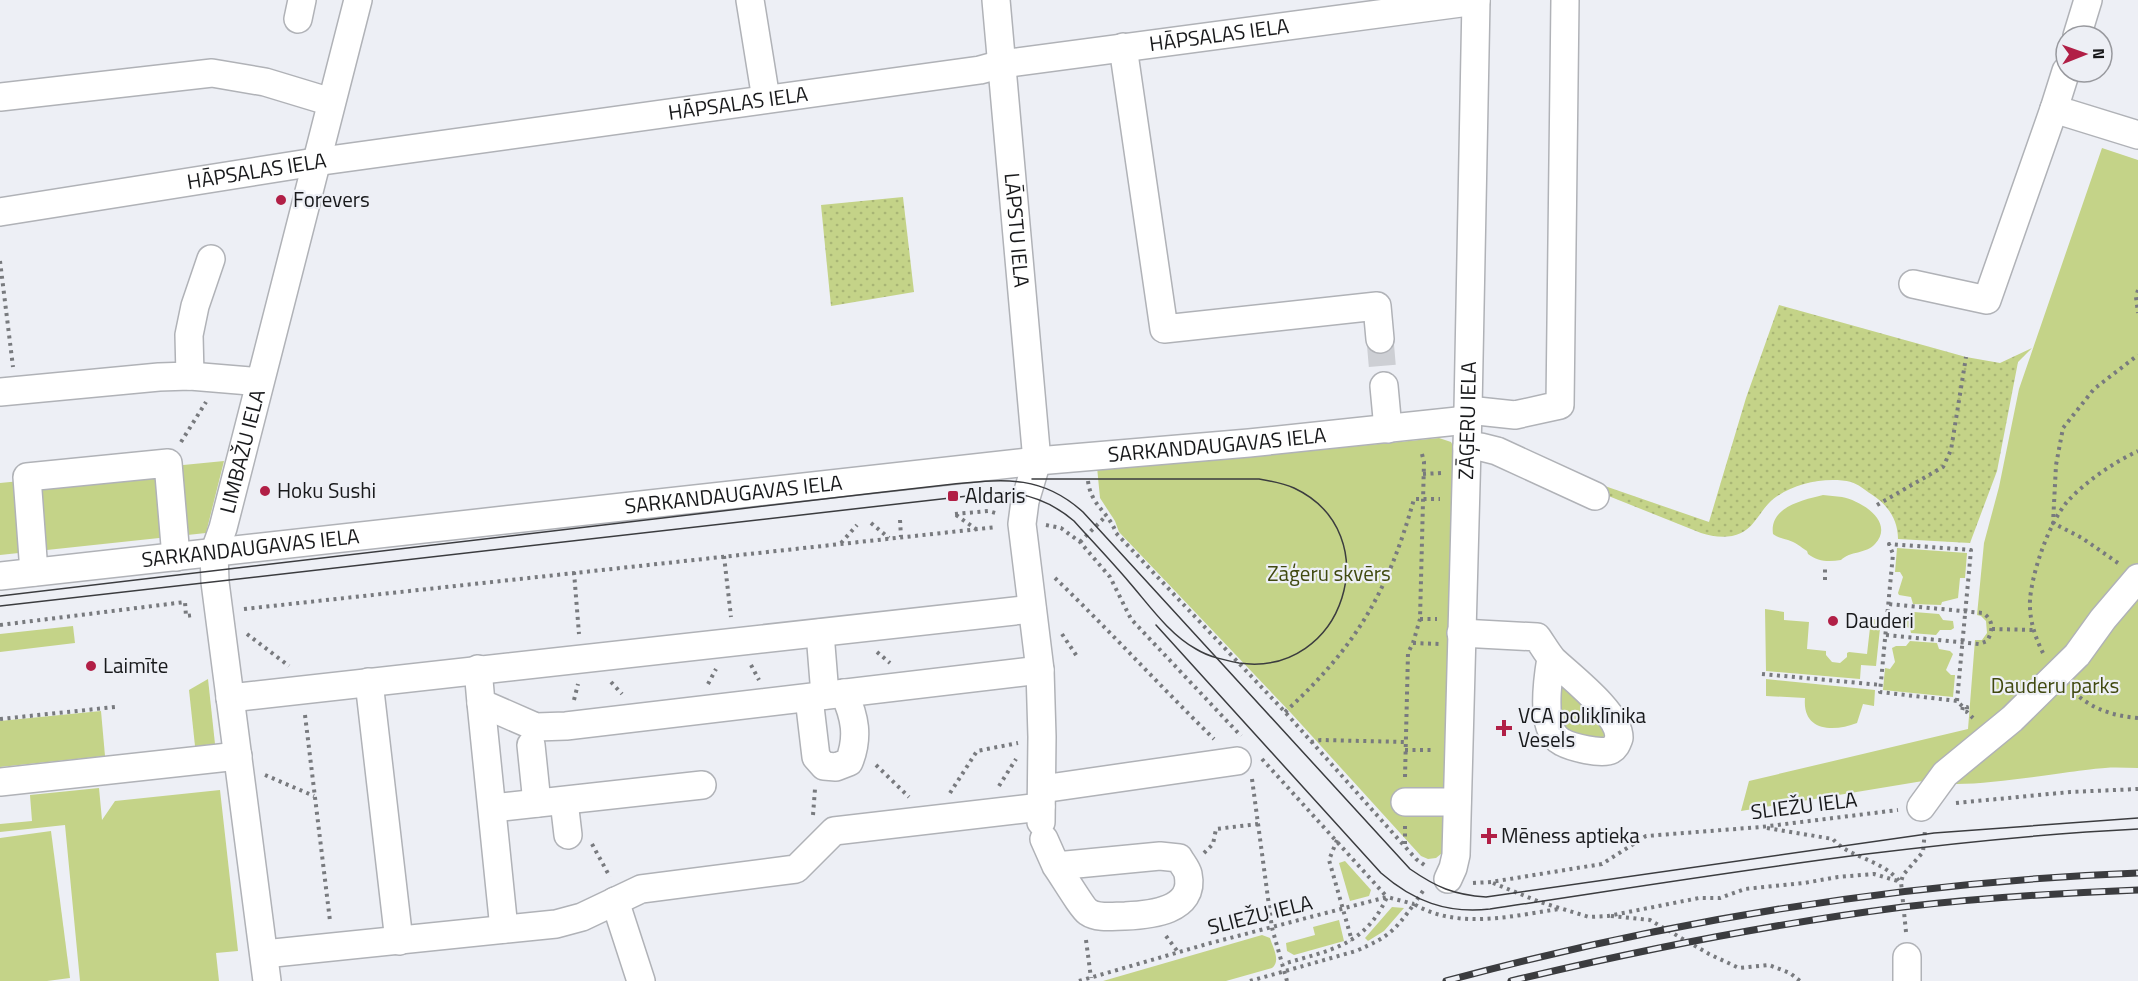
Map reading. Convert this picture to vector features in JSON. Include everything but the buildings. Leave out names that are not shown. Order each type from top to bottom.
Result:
[{"type":"street","name":"LIMBAŽU IELA","points":[[267,981],[247,764],[230,698],[214,571],[214,553],[223,528],[358,0]]},
{"type":"street","points":[[750,0],[766,99]]},
{"type":"street","name":"LĀPSTU IELA","points":[[996,0],[1037,461]]},
{"type":"street","name":"HĀPSALAS IELA","points":[[1,207],[980,70],[1002,64],[1124,47],[1341,9],[1476,0]]},
{"type":"street","name":"ZĀĢERU IELA","points":[[1438,878],[1453,868],[1456,840],[1468,415],[1476,0]]},
{"type":"street","name":"SARKANDAUGAVAS IELA","points":[[0,576],[1037,461],[1388,429],[1468,415],[1515,416],[1560,405],[1565,0]]},
{"type":"street","points":[[2081,24],[2088,0]]},
{"type":"street","points":[[1124,47],[1164,329],[1377,306],[1380,339]]},
{"type":"street","points":[[0,98],[212,73],[265,82],[331,102]]},
{"type":"street","points":[[1913,284],[1987,300],[2062,84]]},
{"type":"street","points":[[2054,109],[2138,135]]},
{"type":"street","points":[[190,376],[189,335],[195,306],[211,259]]},
{"type":"street","points":[[8,391],[159,377],[190,376],[250,381]]},
{"type":"street","points":[[1384,386],[1388,429]]},
{"type":"street","points":[[1467,447],[1481,447],[1497,451],[1595,496]]},
{"type":"street","points":[[1037,461],[1025,501],[1014,520],[1032,609],[1040,670],[1035,739],[1042,814],[1056,866],[1088,912],[1103,916],[1164,911],[1179,904],[1187,891],[1188,873],[1179,858],[1160,856],[1056,866]]},
{"type":"street","points":[[34,573],[27,477],[168,463],[176,557]]},
{"type":"street","points":[[1926,806],[1945,774],[2012,719],[2077,655],[2103,619],[2138,579]]},
{"type":"street","points":[[230,698],[478,669],[581,668],[820,633],[1032,609]]},
{"type":"street","points":[[820,633],[826,695],[816,757],[824,766],[836,767],[849,762],[856,746],[853,713],[826,695]]},
{"type":"street","points":[[1461,633],[1537,637],[1551,658]]},
{"type":"street","points":[[478,669],[504,929]]},
{"type":"street","points":[[481,703],[536,727],[566,726],[1040,670]]},
{"type":"street","points":[[369,682],[399,941]]},
{"type":"street","points":[[531,745],[537,803]]},
{"type":"street","points":[[264,954],[334,949],[556,924],[582,917],[641,890],[796,869],[834,831],[1000,812],[1042,814],[1237,761]]},
{"type":"street","points":[[0,782],[247,764]]},
{"type":"street","points":[[493,808],[702,785]]},
{"type":"street","points":[[564,801],[579,838]]},
{"type":"street","points":[[1405,802],[1457,802]]},
{"type":"street","points":[[615,901],[641,981]]},
{"type":"path","points":[[0,261],[8,391]]},
{"type":"path","points":[[2138,290],[2136,297],[2138,313]]},
{"type":"path","points":[[2053,523],[2056,465],[2063,428],[2094,389],[2138,355]]},
{"type":"path","points":[[1877,505],[1938,471],[1947,463],[1966,357]]},
{"type":"path","points":[[168,463],[220,379]]},
{"type":"path","points":[[1405,847],[1408,653],[1420,619],[1423,499],[1421,450]]},
{"type":"path","points":[[2138,451],[2091,480],[2067,502],[2053,523],[2041,556],[2030,600],[2033,630],[2042,653],[2056,674],[2081,699],[2109,714],[2138,718]]},
{"type":"path","points":[[1087,456],[1089,491],[1113,523],[1116,533],[1285,712],[1405,847],[1438,878],[1385,938],[1356,951],[1251,981]]},
{"type":"path","points":[[1423,474],[1450,473]]},
{"type":"path","points":[[1285,712],[1326,672],[1354,636],[1390,573],[1414,499],[1423,499]]},
{"type":"path","points":[[976,529],[955,514],[988,511],[1014,520],[1061,528],[1080,542],[1110,577],[1131,619]]},
{"type":"path","points":[[1080,542],[1106,516]]},
{"type":"path","points":[[900,520],[901,537]]},
{"type":"path","points":[[0,625],[184,602],[186,616],[976,529],[1014,520]]},
{"type":"path","points":[[871,523],[889,538]]},
{"type":"path","points":[[2053,523],[2109,555],[2138,579]]},
{"type":"path","points":[[841,543],[857,525]]},
{"type":"path","points":[[1957,701],[1971,550],[1889,544],[1893,554],[1880,692],[1957,701],[1963,707],[1967,706],[1967,712],[1973,718]]},
{"type":"path","points":[[724,556],[734,646]]},
{"type":"path","points":[[1825,567],[1825,580]]},
{"type":"path","points":[[566,726],[581,668],[574,572]]},
{"type":"path","points":[[1050,573],[1252,778],[1272,928],[1287,981]]},
{"type":"path","points":[[1886,634],[1983,643],[1990,637],[1992,629],[1988,616],[1983,614],[1888,604]]},
{"type":"path","points":[[853,629],[913,685]]},
{"type":"path","points":[[1992,629],[2033,630]]},
{"type":"path","points":[[246,633],[310,689],[314,796],[334,949]]},
{"type":"path","points":[[695,711],[724,651],[734,646],[744,650],[770,702]]},
{"type":"path","points":[[1762,674],[1881,685]]},
{"type":"path","points":[[604,675],[642,717]]},
{"type":"path","points":[[0,719],[115,707]]},
{"type":"path","points":[[948,796],[977,751],[1035,739]]},
{"type":"path","points":[[1000,812],[999,785],[1035,739]]},
{"type":"path","points":[[1311,742],[1321,740],[1405,742]]},
{"type":"path","points":[[856,746],[913,801]]},
{"type":"path","points":[[812,854],[816,757]]},
{"type":"path","points":[[247,764],[314,796]]},
{"type":"path","name":"SLIEŽU IELA","points":[[1482,883],[1602,864],[1646,836],[1761,827],[1926,806],[2070,792],[2138,789]]},
{"type":"path","points":[[1905,916],[1901,882],[1903,875],[1923,852],[1926,806]]},
{"type":"path","points":[[1186,871],[1213,844],[1216,830],[1258,824]]},
{"type":"path","points":[[1761,827],[1833,838],[1839,847],[1872,861],[1893,873],[1901,882]]},
{"type":"path","points":[[579,838],[613,882],[615,901]]},
{"type":"path","points":[[1337,840],[1329,860],[1352,941]]},
{"type":"path","points":[[1491,882],[1589,917],[1608,916],[1699,898],[1720,898],[1745,889],[1804,884],[1838,878],[1874,874],[1901,882]]},
{"type":"path","points":[[1283,964],[1339,948],[1352,941],[1363,932],[1387,897]]},
{"type":"path","name":"SLIEŽU IELA","points":[[1079,981],[1207,944],[1387,897],[1414,904],[1443,917],[1472,919],[1562,909]]},
{"type":"path","points":[[1608,916],[1650,920],[1709,954],[1739,968],[1769,965],[1790,973],[1800,981]]},
{"type":"path","points":[[1086,942],[1092,978]]},
{"type":"green space","name":"Dauderu parks","points":[[2102,148],[2138,160],[2138,768],[2105,768],[1962,784],[1929,780],[1741,811],[1749,781],[1968,729],[1975,640],[1982,640],[1987,633],[1986,621],[1977,615],[1984,543],[1999,487],[2019,389]]},
{"type":"green space","points":[[903,197],[914,292],[831,306],[821,205]]},
{"type":"green space","points":[[1779,305],[1966,357],[2000,363],[2032,348],[2018,362],[1997,471],[1970,543],[1898,539],[1894,519],[1882,502],[1856,484],[1841,480],[1819,481],[1796,486],[1769,503],[1745,531],[1726,537],[1701,533],[1596,491],[1599,484],[1709,522],[1746,398]]},
{"type":"green space","name":"Zāģeru skvērs","points":[[1439,438],[1451,442],[1456,451],[1447,849],[1436,858],[1428,859],[1421,856],[1291,713],[1119,532],[1115,521],[1100,498],[1097,467],[1287,453]]},
{"type":"green space","points":[[224,461],[206,533],[0,555],[0,483]]},
{"type":"green space","points":[[1823,495],[1850,499],[1874,514],[1881,528],[1880,536],[1875,544],[1841,560],[1824,561],[1812,557],[1793,542],[1773,534],[1776,517],[1782,511],[1797,502]]},
{"type":"green space","points":[[1897,548],[1967,553],[1965,578],[1960,578],[1958,598],[1942,602],[1941,605],[1913,604],[1911,597],[1899,595],[1903,577],[1900,572],[1895,572]]},
{"type":"green space","points":[[1765,609],[1784,612],[1784,620],[1809,622],[1807,649],[1826,651],[1826,655],[1832,662],[1840,663],[1849,652],[1867,654],[1871,619],[1881,619],[1876,666],[1861,665],[1860,679],[1766,671]]},
{"type":"green space","points":[[1914,612],[1939,614],[1943,620],[1953,621],[1954,628],[1940,630],[1936,635],[1911,633],[1910,628],[1896,624],[1896,619],[1899,617],[1911,617]]},
{"type":"green space","points":[[73,626],[75,643],[0,652],[0,634]]},
{"type":"green space","points":[[1910,641],[1937,643],[1939,649],[1950,651],[1953,654],[1946,670],[1951,675],[1955,675],[1953,697],[1883,690],[1885,668],[1890,669],[1895,662],[1892,648],[1906,646]]},
{"type":"green space","points":[[1554,676],[1606,722],[1605,736],[1595,739],[1562,729]]},
{"type":"green space","points":[[208,679],[215,744],[195,746],[189,690]]},
{"type":"green space","points":[[1766,679],[1875,690],[1874,706],[1863,704],[1857,723],[1839,728],[1821,727],[1809,718],[1805,709],[1805,698],[1766,696]]},
{"type":"green space","points":[[101,711],[105,756],[0,767],[0,721]]},
{"type":"green space","points":[[99,788],[102,820],[115,801],[220,790],[238,951],[216,953],[219,981],[80,981],[65,825],[0,832],[0,824],[32,821],[30,795]]},
{"type":"green space","points":[[51,831],[70,978],[47,981],[0,981],[0,838]]},
{"type":"green space","points":[[1345,861],[1371,890],[1369,896],[1350,901],[1339,863]]},
{"type":"green space","points":[[1392,907],[1404,908],[1384,931],[1368,941],[1365,938]]},
{"type":"green space","points":[[1339,920],[1344,941],[1294,955],[1287,951],[1286,943],[1315,935],[1313,927]]},
{"type":"green space","points":[[1262,935],[1270,938],[1274,950],[1276,962],[1272,968],[1226,981],[1103,981]]},
{"type":"tunnel","points":[[1380,339],[1384,386]]},
{"type":"tram line","points":[[0,606],[1003,492],[1041,500],[1074,521],[1168,627],[1186,643],[1217,658],[1239,663],[1275,662],[1305,648],[1328,626],[1342,598],[1346,567],[1341,536],[1324,509],[1290,486],[1259,479],[1032,479]]},
{"type":"tram line","points":[[0,596],[954,484],[990,481],[1023,482],[1053,491],[1083,512],[1410,869],[1428,881],[1455,892],[1486,897],[1934,833],[2138,818]]},
{"type":"tram line","points":[[1156,625],[1381,873],[1418,898],[1445,907],[1490,909],[1813,861],[2056,834],[2138,829]]},
{"type":"railway","points":[[1446,981],[1617,940],[1703,922],[1789,908],[1963,885],[2138,873]]},
{"type":"railway","points":[[1511,981],[1608,959],[1804,921],[1903,907],[1991,898],[2138,890]]},
{"type":"place","name":"Forevers","points":[[281,200]]},
{"type":"place","name":"Hoku Sushi","points":[[265,491]]},
{"type":"place","name":"Aldaris","points":[[953,496]]},
{"type":"place","name":"Dauderi","points":[[1833,621]]},
{"type":"place","name":"Laimīte","points":[[91,666]]},
{"type":"place","name":"VCA poliklīnika Vesels","points":[[1504,728]]},
{"type":"place","name":"Mēness aptieka","points":[[1489,836]]}]
